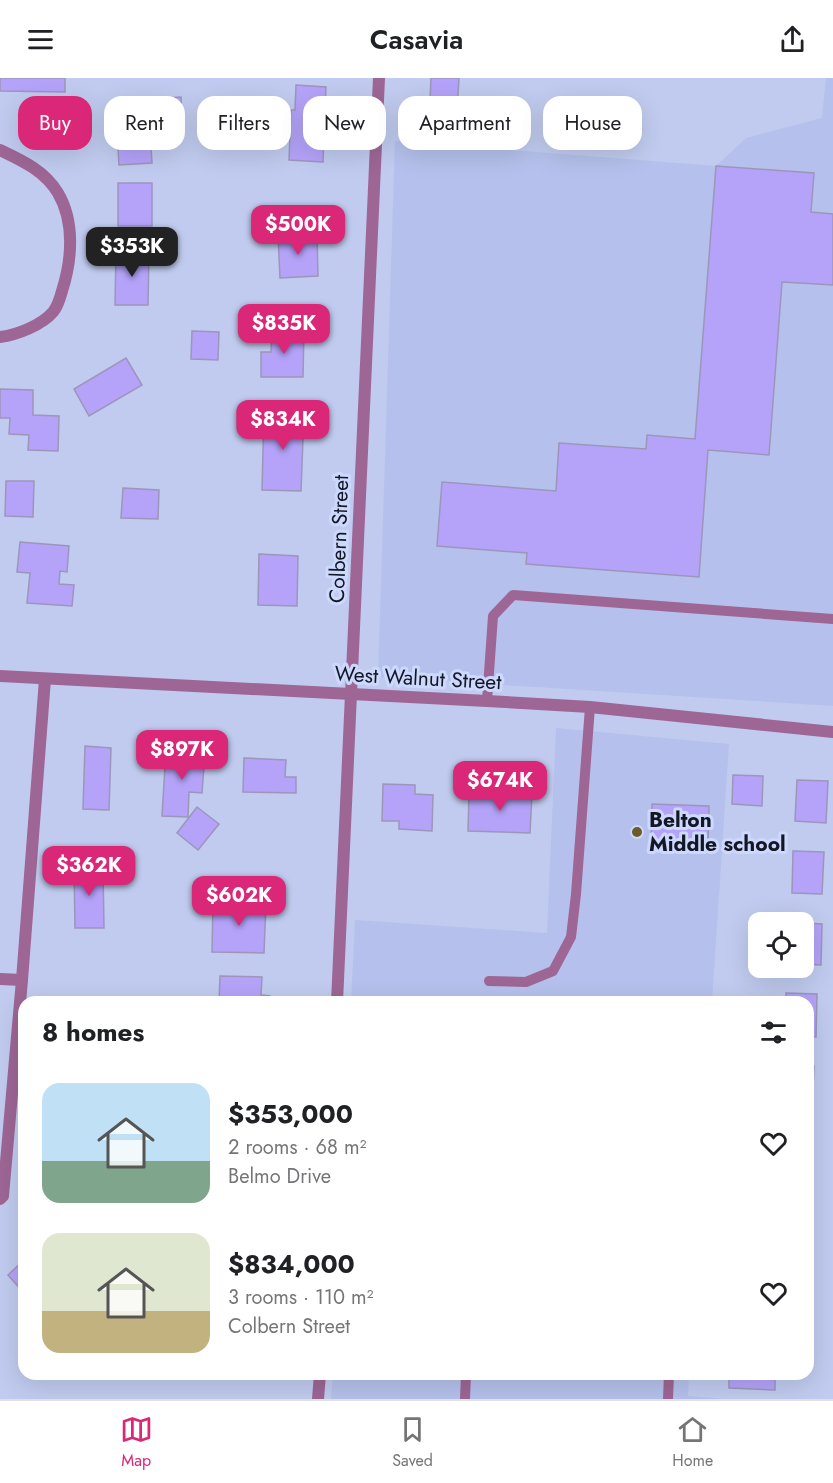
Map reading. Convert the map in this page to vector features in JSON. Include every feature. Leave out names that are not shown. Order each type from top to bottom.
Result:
[{"type":"street","name":"Colbern Street","points":[[337,996],[379,78]]},
{"type":"street","points":[[0,150],[24,161],[42,173],[58,193],[67,215],[70,241],[67,275],[53,313],[32,328],[0,337]]},
{"type":"street","name":"West Walnut Street","points":[[0,676],[590,707],[833,732]]},
{"type":"street","points":[[21,996],[45,679]]},
{"type":"street","points":[[0,980],[22,980]]},
{"type":"street","points":[[0,1199],[3,1196],[18,1025]]},
{"type":"street","points":[[318,1399],[320,1380]]},
{"type":"lane","points":[[487,701],[493,616],[513,596],[833,619]]},
{"type":"lane","points":[[489,981],[526,982],[553,971],[571,937],[590,707]]},
{"type":"lane","points":[[465,1399],[466,1380]]},
{"type":"lane","points":[[668,1399],[669,1380]]},
{"type":"shaded area","points":[[826,78],[833,78],[833,706],[378,677],[395,141],[398,141],[398,150],[511,150],[716,166],[746,138],[822,118]]},
{"type":"shaded area","name":"Belton Middle school","points":[[556,728],[729,744],[712,996],[351,996],[355,920],[547,933]]},
{"type":"shaded area","points":[[333,1380],[689,1380],[688,1396],[724,1399],[331,1399]]},
{"type":"building","points":[[0,78],[65,78],[65,92],[0,91]]},
{"type":"building","points":[[431,78],[459,78],[458,96],[430,96]]},
{"type":"building","points":[[296,85],[326,87],[326,96],[303,96],[303,150],[323,150],[323,162],[289,160],[291,110],[295,110]]},
{"type":"building","points":[[118,150],[151,150],[152,163],[119,165]]},
{"type":"building","points":[[716,166],[814,173],[811,212],[833,214],[833,285],[782,282],[769,455],[708,450],[699,577],[526,564],[527,553],[437,546],[442,482],[556,491],[559,443],[646,449],[647,435],[695,439]]},
{"type":"building","points":[[118,183],[152,183],[152,226],[118,226]]},
{"type":"building","points":[[317,234],[318,276],[280,278],[278,236]]},
{"type":"building","points":[[116,252],[149,252],[148,305],[115,305]]},
{"type":"building","points":[[272,330],[304,330],[303,377],[261,377],[261,352],[271,352]]},
{"type":"building","points":[[192,331],[219,332],[218,360],[191,359]]},
{"type":"building","points":[[126,358],[142,385],[89,416],[74,389]]},
{"type":"building","points":[[0,389],[33,390],[33,415],[59,416],[58,451],[28,450],[29,435],[9,434],[10,418],[0,418]]},
{"type":"building","points":[[264,412],[304,413],[301,491],[262,490]]},
{"type":"building","points":[[6,481],[34,481],[33,517],[5,516]]},
{"type":"building","points":[[123,488],[159,490],[158,519],[121,518]]},
{"type":"building","points":[[20,542],[69,546],[67,572],[60,571],[59,584],[74,585],[72,606],[27,603],[30,573],[17,572]]},
{"type":"building","points":[[259,554],[298,556],[297,606],[258,605]]},
{"type":"building","points":[[85,746],[111,748],[109,810],[83,809]]},
{"type":"building","points":[[166,750],[205,752],[202,793],[189,792],[188,817],[162,816]]},
{"type":"building","points":[[244,758],[286,760],[285,777],[296,777],[296,793],[243,792]]},
{"type":"building","points":[[733,775],[763,776],[762,806],[732,804]]},
{"type":"building","points":[[797,780],[828,781],[826,823],[795,821]]},
{"type":"building","points":[[383,784],[415,785],[415,794],[433,795],[432,831],[399,829],[399,821],[382,821]]},
{"type":"building","points":[[469,792],[532,794],[530,833],[468,831]]},
{"type":"building","points":[[652,804],[709,806],[708,846],[651,845]]},
{"type":"building","points":[[197,807],[219,824],[198,850],[177,833]]},
{"type":"building","points":[[793,851],[824,852],[822,894],[792,893]]},
{"type":"building","points":[[74,867],[103,867],[104,928],[75,928]]},
{"type":"building","points":[[213,902],[266,903],[264,953],[212,952]]},
{"type":"building","points":[[814,924],[822,924],[821,965],[814,965]]},
{"type":"building","points":[[220,976],[262,977],[261,995],[270,996],[219,996]]},
{"type":"building","points":[[786,993],[817,994],[816,1037],[814,1037],[814,996],[786,996]]},
{"type":"building","points":[[18,1266],[18,1286],[8,1275]]},
{"type":"building","points":[[729,1380],[775,1380],[775,1390],[729,1388]]},
{"type":"place","name":"Belton Middle school","points":[[637,832]]}]
